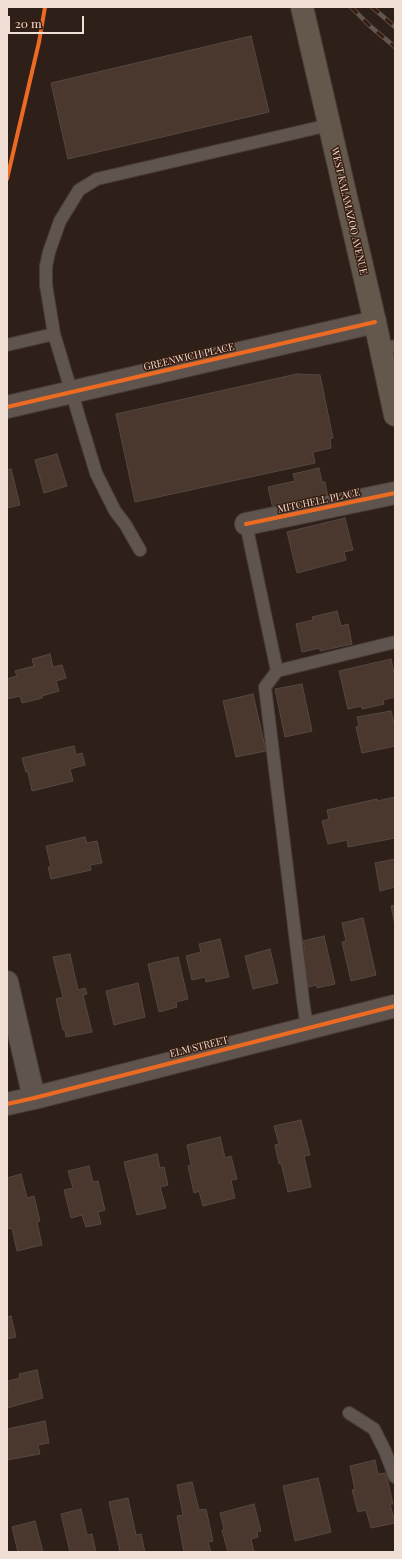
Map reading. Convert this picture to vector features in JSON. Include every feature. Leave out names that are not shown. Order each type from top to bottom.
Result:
[{"type":"main road","name":"WEST KALAMAZOO AVENUE","points":[[302,7],[375,322],[388,348],[395,415]]},
{"type":"street","name":"GREENWICH PLACE","points":[[7,407],[375,322]]},
{"type":"street","name":"MITCHELL PLACE","points":[[246,524],[395,493]]},
{"type":"street","points":[[7,982],[34,1098]]},
{"type":"street","name":"ELM STREET","points":[[7,1104],[395,1006]]},
{"type":"lane","points":[[140,550],[125,524],[115,511],[96,473],[54,334],[46,284],[46,266],[49,252],[60,221],[79,190],[97,179],[330,125]]},
{"type":"lane","points":[[7,345],[54,334]]},
{"type":"lane","points":[[246,524],[277,671]]},
{"type":"lane","points":[[307,1028],[265,687],[277,671],[395,642]]},
{"type":"lane","points":[[349,1413],[374,1429],[385,1451],[395,1478]]},
{"type":"building","points":[[251,36],[269,112],[68,159],[51,83]]},
{"type":"building","points":[[297,374],[320,375],[333,438],[330,439],[331,448],[313,452],[315,463],[135,502],[116,414]]},
{"type":"building","points":[[57,454],[67,486],[44,493],[35,460]]},
{"type":"building","points":[[319,468],[322,482],[325,482],[329,502],[274,513],[268,487],[295,481],[293,474]]},
{"type":"building","points":[[11,469],[20,505],[7,508],[7,470]]},
{"type":"building","points":[[345,518],[353,550],[344,552],[346,560],[297,573],[287,532]]},
{"type":"building","points":[[337,611],[341,626],[348,624],[352,644],[320,651],[320,648],[302,652],[296,624],[313,620],[312,617]]},
{"type":"building","points":[[50,654],[53,667],[62,665],[66,678],[56,681],[59,691],[42,696],[42,698],[22,703],[20,696],[7,699],[7,679],[17,676],[15,671],[34,666],[32,659]]},
{"type":"building","points":[[391,659],[395,678],[395,697],[383,700],[384,704],[362,709],[361,706],[348,709],[339,671]]},
{"type":"building","points":[[302,684],[312,731],[285,737],[275,689]]},
{"type":"building","points":[[253,694],[266,751],[236,757],[223,701]]},
{"type":"building","points":[[391,711],[395,727],[395,746],[362,753],[356,727],[359,726],[357,717]]},
{"type":"building","points":[[74,746],[76,755],[82,753],[85,765],[70,769],[73,781],[32,791],[28,772],[26,772],[22,758]]},
{"type":"building","points":[[395,797],[395,838],[348,847],[347,840],[328,844],[322,821],[329,819],[327,810],[377,799],[377,801]]},
{"type":"building","points":[[85,837],[87,843],[97,841],[102,863],[90,865],[91,870],[51,879],[48,867],[51,867],[46,846]]},
{"type":"building","points":[[395,859],[395,887],[380,891],[375,863]]},
{"type":"building","points":[[395,905],[395,925],[391,906]]},
{"type":"building","points":[[363,918],[376,975],[351,981],[342,942],[346,941],[342,923]]},
{"type":"building","points":[[324,936],[335,984],[317,988],[317,985],[308,987],[300,951],[305,950],[303,941]]},
{"type":"building","points":[[220,939],[229,977],[206,982],[205,977],[192,980],[186,956],[201,952],[199,944]]},
{"type":"building","points":[[270,949],[278,983],[253,989],[245,956]]},
{"type":"building","points":[[70,954],[78,990],[85,988],[87,994],[83,995],[92,1032],[66,1037],[56,999],[63,997],[53,957]]},
{"type":"building","points":[[178,957],[188,999],[176,1002],[177,1007],[159,1012],[148,964]]},
{"type":"building","points":[[138,983],[145,1017],[114,1025],[106,991]]},
{"type":"building","points":[[301,1120],[310,1155],[304,1156],[311,1187],[288,1192],[281,1163],[279,1164],[275,1145],[279,1144],[274,1126]]},
{"type":"building","points":[[220,1137],[225,1158],[231,1156],[237,1179],[231,1180],[235,1198],[203,1206],[199,1191],[194,1193],[188,1166],[191,1165],[187,1145]]},
{"type":"building","points":[[157,1154],[160,1168],[164,1167],[168,1185],[160,1187],[166,1208],[137,1215],[124,1162]]},
{"type":"building","points":[[89,1166],[93,1182],[98,1181],[105,1210],[98,1212],[101,1224],[86,1227],[82,1215],[71,1218],[64,1190],[73,1188],[68,1171]]},
{"type":"building","points":[[21,1174],[27,1198],[34,1196],[40,1221],[37,1222],[42,1245],[17,1251],[12,1228],[7,1229],[7,1178]]},
{"type":"building","points":[[11,1316],[16,1337],[7,1339],[7,1317]]},
{"type":"building","points":[[37,1370],[43,1398],[7,1408],[8,1381],[20,1378],[19,1374]]},
{"type":"building","points":[[45,1421],[49,1443],[38,1445],[40,1454],[7,1460],[7,1429]]},
{"type":"building","points":[[375,1460],[378,1474],[386,1473],[393,1504],[390,1504],[395,1523],[371,1528],[366,1510],[358,1512],[352,1490],[355,1490],[350,1466]]},
{"type":"building","points":[[318,1478],[331,1532],[295,1541],[283,1486]]},
{"type":"building","points":[[192,1482],[199,1510],[206,1509],[213,1541],[208,1542],[211,1552],[184,1552],[177,1516],[183,1515],[177,1485]]},
{"type":"building","points":[[128,1498],[136,1535],[141,1534],[145,1552],[114,1552],[120,1551],[109,1502]]},
{"type":"building","points":[[254,1504],[261,1531],[257,1532],[258,1537],[251,1539],[254,1552],[228,1552],[222,1530],[224,1529],[220,1513]]},
{"type":"building","points":[[81,1509],[87,1535],[92,1534],[96,1552],[70,1552],[61,1514]]},
{"type":"building","points":[[35,1521],[43,1552],[18,1552],[12,1527]]},
{"type":"railway","points":[[351,7],[370,26],[395,47]]},
{"type":"railway","points":[[372,7],[395,27]]},
{"type":"cycle path","points":[[7,179],[39,42],[45,7]]},
{"type":"cycle path","points":[[7,407],[375,322]]},
{"type":"cycle path","points":[[246,524],[395,493]]},
{"type":"cycle path","points":[[7,1104],[395,1006]]}]
